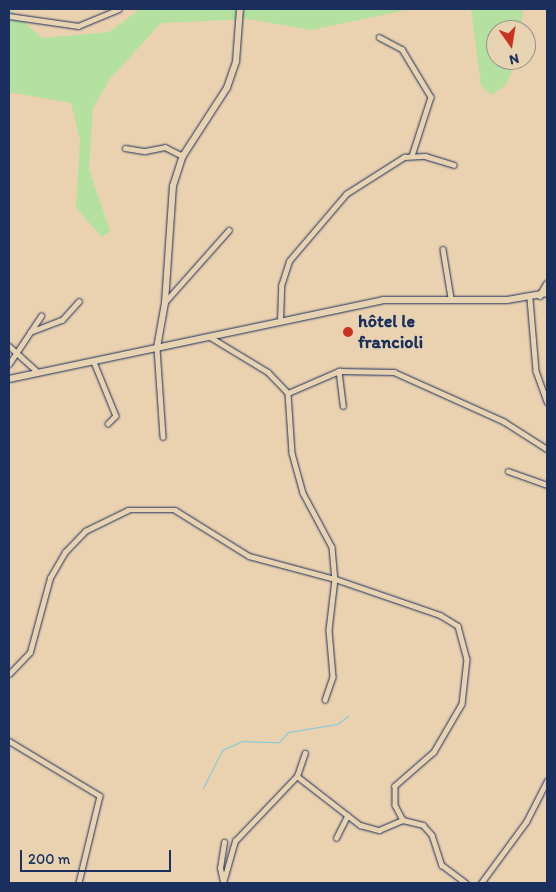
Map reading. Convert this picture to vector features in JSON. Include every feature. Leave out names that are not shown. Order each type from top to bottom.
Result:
[{"type":"main road","points":[[539,296],[547,284]]},
{"type":"main road","points":[[9,379],[383,300],[539,296],[547,299]]},
{"type":"street","points":[[9,16],[78,26],[119,9]]},
{"type":"street","points":[[163,437],[157,348],[165,302],[172,192],[183,156],[227,88],[236,62],[240,9]]},
{"type":"street","points":[[379,37],[402,49],[431,97],[412,156]]},
{"type":"street","points":[[124,148],[165,148],[183,156]]},
{"type":"street","points":[[280,321],[284,273],[315,226],[363,180],[412,156],[454,165]]},
{"type":"street","points":[[165,302],[229,230]]},
{"type":"street","points":[[443,249],[451,298]]},
{"type":"street","points":[[539,296],[536,371],[547,402]]},
{"type":"street","points":[[30,332],[62,320],[79,301]]},
{"type":"street","points":[[9,364],[16,350],[41,316]]},
{"type":"street","points":[[210,337],[268,372],[288,393],[292,453],[303,493],[328,535],[335,579],[329,630],[333,677],[325,700]]},
{"type":"street","points":[[9,346],[16,350],[38,372]]},
{"type":"street","points":[[94,362],[116,416],[108,424]]},
{"type":"street","points":[[288,393],[339,372],[378,369],[415,378],[458,403],[510,424],[547,449]]},
{"type":"street","points":[[339,372],[343,406]]},
{"type":"street","points":[[508,471],[547,485]]},
{"type":"street","points":[[9,674],[30,652],[50,578],[64,552],[85,531],[128,510],[175,510],[249,556],[335,579],[440,615],[458,626],[465,640],[467,677],[456,718],[426,762],[395,786],[395,805],[403,820],[429,830],[442,865],[466,883]]},
{"type":"street","points":[[9,741],[100,796],[79,883]]},
{"type":"street","points":[[223,883],[240,833],[297,776],[305,753]]},
{"type":"street","points":[[297,776],[347,816],[379,830],[403,820]]},
{"type":"street","points":[[481,883],[526,822],[547,781]]},
{"type":"street","points":[[336,838],[347,816]]},
{"type":"street","points":[[223,883],[220,868],[224,842]]},
{"type":"green space","points":[[9,9],[42,38],[109,32],[140,9],[411,9],[311,30],[248,19],[161,23],[110,79],[93,108],[89,169],[110,231],[102,237],[76,208],[80,140],[71,103],[9,92]]},
{"type":"green space","points":[[471,9],[523,9],[522,20],[486,20],[486,70],[513,70],[506,85],[491,95],[481,86]]},
{"type":"waterway","points":[[203,788],[222,750],[242,741],[279,742],[288,732],[337,724],[348,716]]},
{"type":"place","name":"hôtel le francioli","points":[[348,332]]}]
